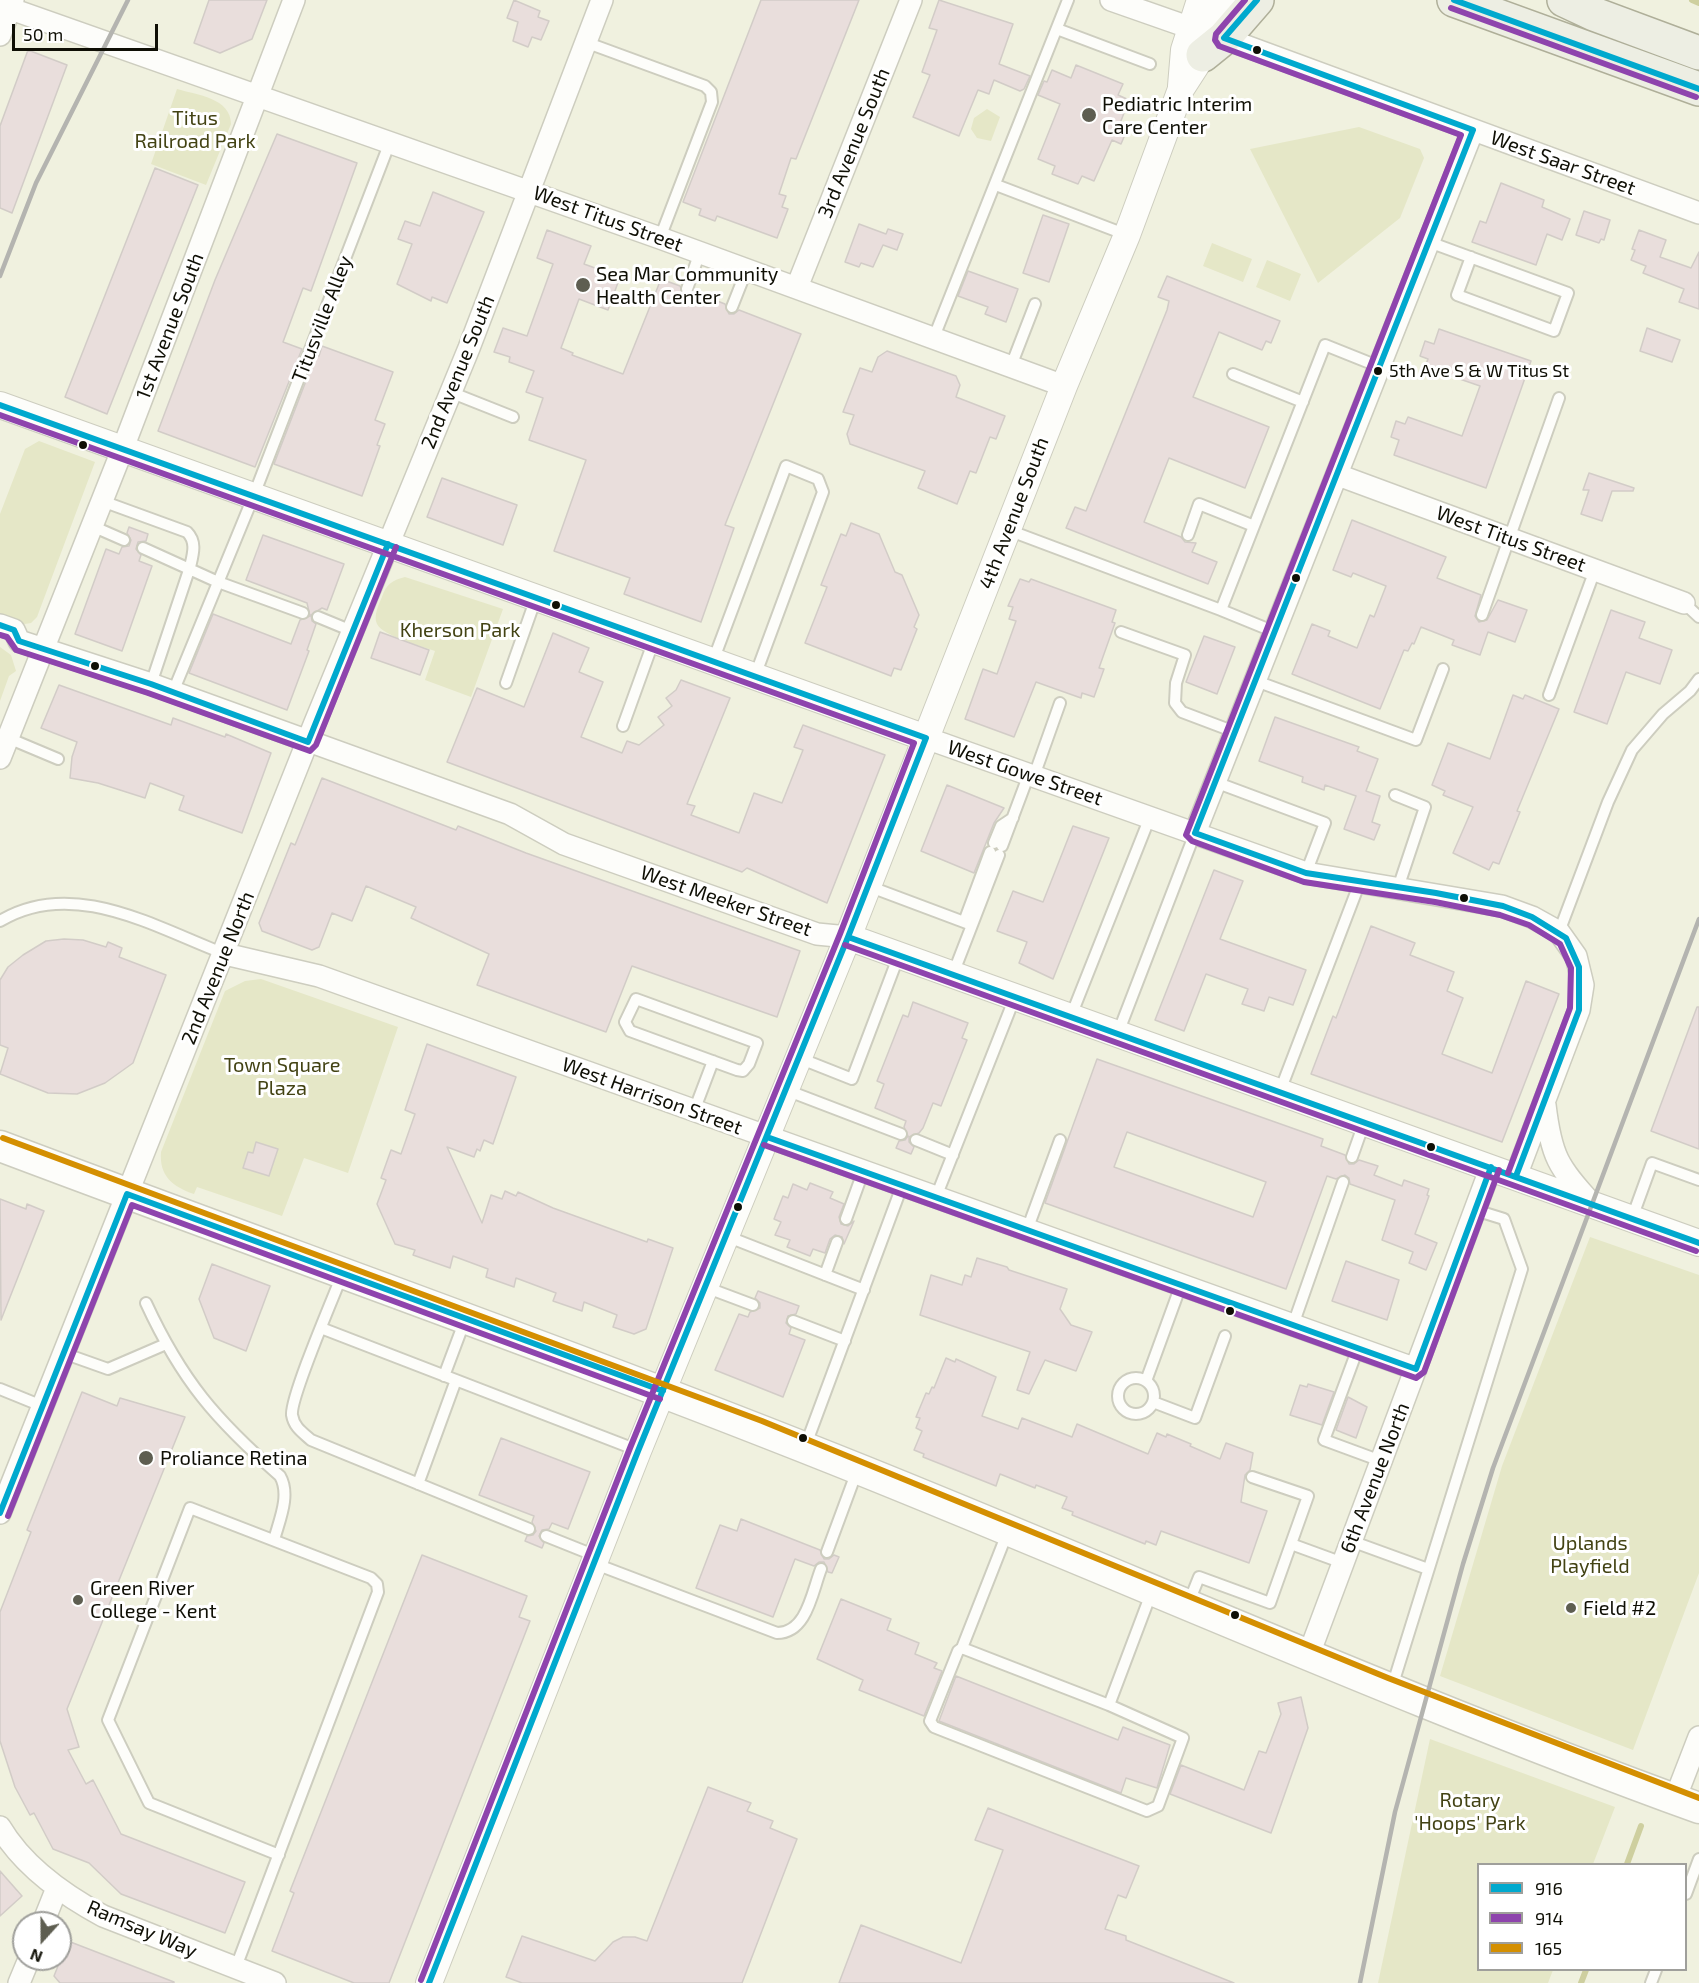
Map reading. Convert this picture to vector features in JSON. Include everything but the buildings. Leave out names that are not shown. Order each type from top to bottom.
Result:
[{"type":"main road","points":[[1206,40],[1257,0]]},
{"type":"main road","points":[[1454,0],[1699,89]]},
{"type":"main road","points":[[1564,0],[1594,14],[1699,53]]},
{"type":"main road","points":[[0,1146],[663,1391],[1153,1590],[1193,1591],[1309,1654],[1391,1690],[1687,1803]]},
{"type":"street","name":"1st Avenue South","points":[[0,758],[123,448],[294,0]]},
{"type":"street","name":"2nd Avenue South","points":[[308,742],[530,192],[602,0]]},
{"type":"street","name":"3rd Avenue South","points":[[797,287],[911,0]]},
{"type":"street","name":"West Saar Street","points":[[1111,0],[1206,40],[1473,130],[1699,213]]},
{"type":"street","name":"4th Avenue South","points":[[1200,0],[1206,40]]},
{"type":"street","name":"4th Avenue South","points":[[429,1983],[638,1450],[848,937],[1064,386],[1127,235],[1181,89],[1215,19],[1228,0]]},
{"type":"street","name":"West Titus Street","points":[[8,5],[152,59],[258,94],[700,252],[1064,386]]},
{"type":"street","points":[[0,35],[8,5]]},
{"type":"street","points":[[1195,833],[1473,130]]},
{"type":"street","name":"West Gowe Street","points":[[12,409],[1306,873],[1502,906],[1559,932]]},
{"type":"street","name":"West Titus Street","points":[[1338,475],[1683,603]]},
{"type":"street","name":"West Meeker Street","points":[[0,625],[14,630],[10,642],[151,684],[510,814],[575,848],[817,934],[848,937],[1699,1243]]},
{"type":"street","name":"2nd Avenue North","points":[[127,1194],[308,742]]},
{"type":"street","points":[[1516,1176],[1579,1010],[1583,984],[1576,956],[1559,932]]},
{"type":"street","name":"West Harrison Street","points":[[225,954],[320,976],[1416,1369]]},
{"type":"street","points":[[1545,1099],[1549,1141],[1557,1162],[1592,1204]]},
{"type":"street","name":"6th Avenue North","points":[[1309,1654],[1491,1167]]},
{"type":"street","points":[[0,1513],[127,1194]]},
{"type":"street","points":[[1687,1803],[1699,1737]]},
{"type":"street","name":"Ramsay Way","points":[[0,1827],[23,1856],[57,1888],[103,1916],[275,1983]]},
{"type":"street","points":[[48,1911],[57,1888]]},
{"type":"lane","points":[[934,337],[1068,0]]},
{"type":"lane","points":[[1057,29],[1150,64]]},
{"type":"lane","points":[[585,42],[705,86],[711,92],[712,102],[660,238]]},
{"type":"lane","name":"Titusville Alley","points":[[173,692],[254,495],[390,142]]},
{"type":"lane","points":[[996,185],[1127,235]]},
{"type":"lane","points":[[1429,242],[1471,257],[1568,293],[1554,331],[1457,296],[1471,257]]},
{"type":"lane","points":[[687,289],[700,252]]},
{"type":"lane","points":[[732,307],[747,269]]},
{"type":"lane","points":[[1011,366],[1035,304]]},
{"type":"lane","points":[[1221,610],[1325,345],[1380,367]]},
{"type":"lane","points":[[1233,374],[1303,402]]},
{"type":"lane","points":[[450,392],[513,417]]},
{"type":"lane","points":[[1482,615],[1559,398]]},
{"type":"lane","points":[[713,661],[786,466],[818,479],[823,492],[754,676]]},
{"type":"lane","points":[[102,501],[187,532],[193,538],[194,548],[190,567],[151,684]]},
{"type":"lane","points":[[1188,534],[1200,504],[1254,525]]},
{"type":"lane","points":[[92,526],[124,540]]},
{"type":"lane","points":[[1007,530],[1275,632]]},
{"type":"lane","points":[[143,548],[190,567],[218,582],[303,613]]},
{"type":"lane","points":[[1549,695],[1594,570]]},
{"type":"lane","points":[[506,683],[536,597]]},
{"type":"lane","points":[[1683,603],[1699,617]]},
{"type":"lane","points":[[318,617],[352,631]]},
{"type":"lane","points":[[1120,632],[1185,655],[1176,683],[1175,703],[1182,712],[1235,732]]},
{"type":"lane","points":[[623,726],[654,640]]},
{"type":"lane","points":[[1256,681],[1416,740],[1443,669]]},
{"type":"lane","points":[[1559,932],[1608,802],[1632,750],[1663,714],[1690,692],[1699,679]]},
{"type":"lane","points":[[953,974],[968,924],[996,849],[1032,775],[1060,703]]},
{"type":"lane","points":[[8,738],[58,759]]},
{"type":"lane","points":[[1215,782],[1325,823],[1306,873]]},
{"type":"lane","points":[[1395,795],[1425,807],[1398,888]]},
{"type":"lane","points":[[1071,1016],[1150,817]]},
{"type":"lane","points":[[1118,1033],[1195,833]]},
{"type":"lane","points":[[1281,1091],[1360,882]]},
{"type":"lane","points":[[868,886],[968,924]]},
{"type":"lane","points":[[0,921],[32,906],[74,902],[121,914],[225,954]]},
{"type":"lane","points":[[799,1058],[852,1079],[899,955]]},
{"type":"lane","points":[[936,1197],[1015,996]]},
{"type":"lane","points":[[636,999],[757,1043],[749,1064],[743,1071],[713,1062],[630,1031],[625,1022],[636,999]]},
{"type":"lane","points":[[694,1111],[713,1062]]},
{"type":"lane","points":[[786,1090],[901,1134]]},
{"type":"lane","points":[[1352,1157],[1364,1122]]},
{"type":"lane","points":[[916,1140],[952,1155]]},
{"type":"lane","points":[[1027,1230],[1060,1140]]},
{"type":"lane","points":[[1632,1218],[1652,1163],[1699,1180]]},
{"type":"lane","points":[[846,1218],[863,1172]]},
{"type":"lane","points":[[1293,1325],[1343,1182]]},
{"type":"lane","points":[[804,1448],[902,1186]]},
{"type":"lane","points":[[1391,1690],[1522,1269],[1504,1219],[1475,1210]]},
{"type":"lane","points":[[726,1236],[864,1290]]},
{"type":"lane","points":[[825,1275],[837,1242]]},
{"type":"lane","points":[[343,1272],[298,1390],[292,1413],[296,1427],[311,1440],[529,1529]]},
{"type":"lane","points":[[1146,1381],[1181,1285]]},
{"type":"lane","points":[[705,1287],[753,1305]]},
{"type":"lane","points":[[146,1303],[166,1344],[210,1409],[280,1476],[285,1484],[286,1493],[274,1540]]},
{"type":"lane","points":[[444,1376],[466,1318]]},
{"type":"lane","points":[[793,1321],[845,1341]]},
{"type":"lane","points":[[321,1328],[638,1450]]},
{"type":"lane","points":[[1153,1402],[1195,1418],[1226,1336]]},
{"type":"lane","points":[[63,1353],[108,1369],[166,1344]]},
{"type":"lane","points":[[1358,1348],[1324,1440],[1381,1461]]},
{"type":"lane","points":[[1134,1378],[1146,1381],[1153,1390],[1153,1402],[1146,1411],[1134,1414],[1120,1405],[1118,1393],[1123,1383],[1134,1378]]},
{"type":"lane","points":[[418,1484],[456,1380]]},
{"type":"lane","points":[[0,1389],[42,1406]]},
{"type":"lane","points":[[827,1552],[858,1469]]},
{"type":"lane","points":[[1193,1591],[1270,1603],[1308,1496],[1252,1477]]},
{"type":"lane","points":[[236,1967],[279,1855],[378,1592],[371,1578],[190,1508],[108,1720],[150,1803],[279,1855]]},
{"type":"lane","points":[[962,1648],[1108,1705],[1183,1738],[1158,1806],[1147,1811],[934,1727],[930,1721],[957,1651],[962,1648],[1008,1530]]},
{"type":"lane","points":[[546,1536],[661,1589],[769,1631],[788,1633],[799,1626],[820,1569]]},
{"type":"lane","points":[[1351,1541],[1428,1569]]},
{"type":"lane","points":[[1291,1544],[1343,1563]]},
{"type":"lane","points":[[1108,1705],[1153,1590]]},
{"type":"lane","points":[[1687,1891],[1699,1859]]},
{"type":"green space","name":"Titus Railroad Park","points":[[177,89],[212,99],[225,108],[230,115],[231,124],[206,185],[151,164]]},
{"type":"green space","points":[[987,109],[1000,117],[991,141],[977,138],[971,129],[974,118]]},
{"type":"green space","points":[[1359,127],[1420,149],[1424,158],[1400,218],[1318,283],[1250,149]]},
{"type":"green space","points":[[1212,243],[1252,259],[1243,282],[1203,266]]},
{"type":"green space","points":[[1267,260],[1301,274],[1290,301],[1256,287]]},
{"type":"green space","points":[[39,441],[95,462],[37,617],[31,623],[25,624],[0,616],[0,514],[25,449]]},
{"type":"green space","name":"Kherson Park","points":[[405,577],[503,609],[471,697],[425,680],[435,651],[387,633],[377,624],[377,610],[386,589],[394,581]]},
{"type":"green space","points":[[0,647],[11,655],[16,671],[9,676],[0,701]]},
{"type":"green space","name":"Town Square Plaza","points":[[261,979],[398,1027],[348,1173],[304,1158],[282,1216],[197,1187],[194,1194],[186,1191],[169,1179],[162,1168],[161,1160],[161,1152],[225,991],[245,981]]},
{"type":"green space","name":"Uplands Playfield","points":[[1590,1237],[1699,1275],[1699,1573],[1633,1750],[1440,1676],[1502,1466]]},
{"type":"green space","name":"Rotary 'Hoops' Park","points":[[1430,1739],[1615,1807],[1593,1863],[1477,1863],[1477,1971],[1553,1971],[1548,1983],[1378,1983]]},
{"type":"waterway","points":[[1692,0],[1699,3]]},
{"type":"waterway","points":[[1627,1863],[1641,1826]]},
{"type":"waterway","points":[[1581,1983],[1586,1971]]},
{"type":"railway","points":[[0,276],[36,183],[128,0]]},
{"type":"railway","points":[[1360,1983],[1395,1812],[1463,1564],[1493,1468],[1699,919]]},
{"type":"transit line","name":"914","points":[[1245,0],[1216,34],[1215,40],[1219,46],[1461,135],[1186,835],[1192,841],[1304,882],[1435,902],[1500,915],[1529,925],[1560,944],[1571,968],[1570,1008],[1508,1173]]},
{"type":"transit line","name":"916","points":[[1257,0],[1224,38],[1473,130],[1195,833],[1306,873],[1503,906],[1532,917],[1566,938],[1579,967],[1579,1010],[1516,1176]]},
{"type":"transit line","name":"916","points":[[1454,0],[1699,89]]},
{"type":"transit line","name":"914","points":[[1451,8],[1696,97]]},
{"type":"transit line","name":"916","points":[[0,405],[926,738],[848,937],[638,1451],[429,1983]]},
{"type":"transit line","name":"914","points":[[0,415],[914,743],[840,934],[630,1448],[421,1980]]},
{"type":"transit line","name":"916","points":[[0,625],[14,630],[19,641],[151,684],[308,742],[388,544]]},
{"type":"transit line","name":"914","points":[[0,635],[7,637],[16,650],[148,693],[310,751],[316,745],[396,547]]},
{"type":"transit line","name":"916","points":[[848,937],[1699,1243]]},
{"type":"transit line","name":"914","points":[[845,945],[1696,1251]]},
{"type":"transit line","name":"916","points":[[767,1137],[1416,1369],[1491,1167]]},
{"type":"transit line","name":"165","points":[[3,1138],[762,1421],[1388,1678],[1699,1798]]},
{"type":"transit line","name":"914","points":[[764,1145],[1416,1378],[1424,1372],[1499,1170]]},
{"type":"transit line","name":"916","points":[[0,1513],[127,1194],[663,1391]]},
{"type":"transit line","name":"914","points":[[8,1516],[132,1205],[660,1399]]},
{"type":"place","name":"Pediatric Interim Care Center","points":[[1089,115]]},
{"type":"place","name":"Sea Mar Community Health Center","points":[[583,285]]},
{"type":"place","name":"5th Ave S & W Titus St","points":[[1378,371]]},
{"type":"place","name":"Proliance Retina","points":[[146,1458]]},
{"type":"place","name":"Green River College - Kent","points":[[78,1600]]},
{"type":"place","name":"Field #2","points":[[1571,1608]]}]
